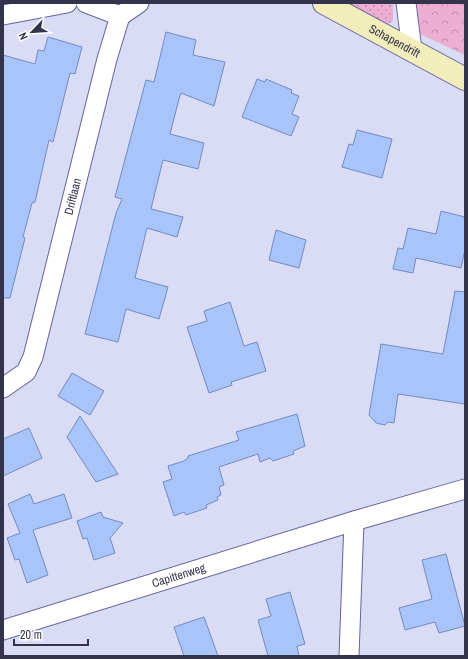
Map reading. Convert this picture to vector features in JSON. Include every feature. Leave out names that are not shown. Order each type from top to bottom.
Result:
[{"type":"street","points":[[3,15],[67,3]]},
{"type":"street","points":[[86,3],[120,16],[139,3]]},
{"type":"street","name":"Schapendrift","points":[[324,3],[465,78]]},
{"type":"street","points":[[406,3],[412,50]]},
{"type":"street","name":"Driftlaan","points":[[3,388],[26,372],[33,357],[107,59],[120,16]]},
{"type":"street","name":"Capittenweg","points":[[3,630],[354,521],[465,489]]},
{"type":"street","points":[[349,656],[354,521]]},
{"type":"green space","points":[[346,3],[393,3],[393,21],[386,25]]},
{"type":"green space","points":[[415,3],[465,3],[465,55],[420,34]]},
{"type":"building","points":[[166,32],[196,40],[193,55],[225,62],[214,106],[181,93],[170,134],[204,143],[198,169],[163,160],[151,209],[183,217],[177,237],[147,228],[135,278],[168,287],[159,319],[126,309],[118,342],[85,334],[116,213],[122,199],[115,197],[146,80],[154,82]]},
{"type":"building","points":[[48,37],[82,47],[75,74],[70,73],[53,142],[49,140],[35,202],[32,203],[23,237],[25,238],[10,298],[3,298],[3,55],[35,64],[38,50],[44,51]]},
{"type":"building","points":[[257,79],[265,82],[266,79],[292,90],[291,93],[299,96],[292,114],[299,117],[291,136],[242,117]]},
{"type":"building","points":[[357,130],[392,139],[382,178],[342,167],[349,144],[353,145]]},
{"type":"building","points":[[441,211],[465,217],[465,249],[461,268],[416,258],[413,273],[393,269],[398,248],[403,249],[408,228],[436,234]]},
{"type":"building","points":[[276,230],[306,240],[299,268],[269,260]]},
{"type":"building","points":[[455,291],[465,292],[465,404],[398,394],[394,423],[388,422],[385,425],[376,423],[369,415],[381,344],[443,354]]},
{"type":"building","points":[[230,302],[244,346],[257,342],[266,371],[231,382],[232,385],[209,393],[187,327],[207,321],[204,311]]},
{"type":"building","points":[[72,373],[104,391],[90,415],[58,396]]},
{"type":"building","points":[[297,414],[305,446],[293,451],[294,454],[273,461],[270,458],[260,462],[258,454],[219,467],[224,485],[219,487],[221,495],[217,497],[218,500],[206,505],[207,508],[186,515],[184,512],[174,516],[163,482],[172,479],[168,466],[184,461],[188,458],[188,456],[239,440],[236,432]]},
{"type":"building","points":[[80,416],[118,474],[96,482],[67,437]]},
{"type":"building","points":[[29,428],[42,458],[3,476],[3,439]]},
{"type":"building","points":[[30,494],[34,504],[64,494],[72,518],[33,530],[48,575],[27,583],[19,559],[15,560],[7,538],[20,533],[8,504]]},
{"type":"building","points":[[101,512],[103,517],[123,523],[110,538],[115,553],[94,560],[87,538],[83,539],[77,521]]},
{"type":"building","points":[[446,554],[465,626],[439,633],[435,622],[405,630],[399,608],[432,599],[422,560]]},
{"type":"building","points":[[290,592],[305,644],[297,646],[299,656],[268,656],[258,620],[271,616],[266,599]]},
{"type":"building","points":[[204,617],[218,656],[184,656],[174,627]]}]
